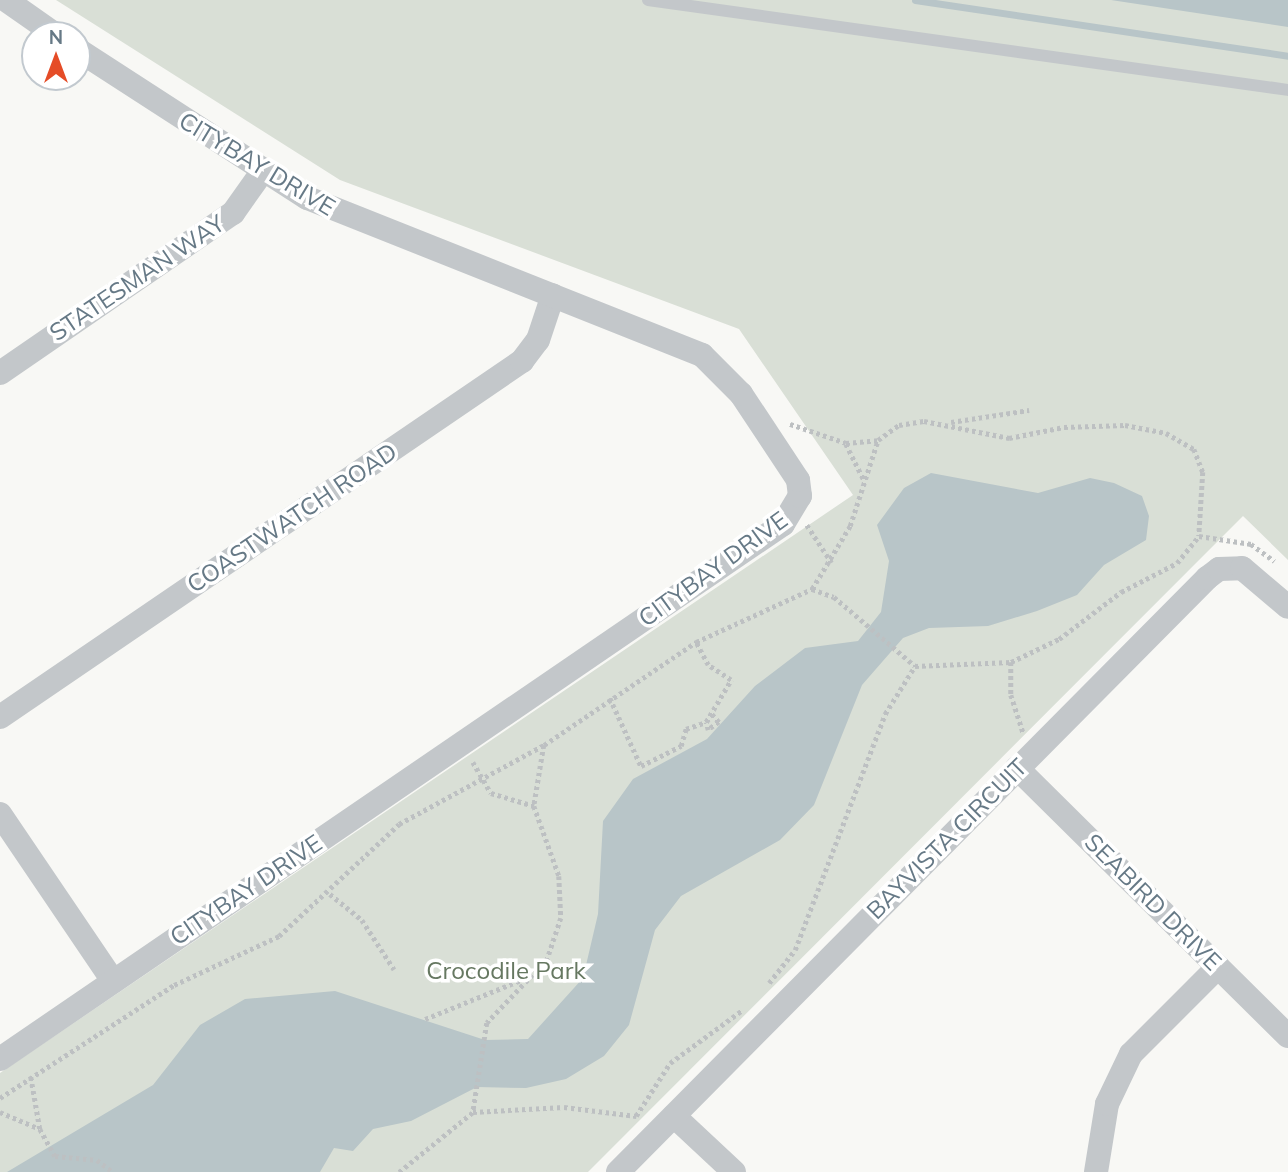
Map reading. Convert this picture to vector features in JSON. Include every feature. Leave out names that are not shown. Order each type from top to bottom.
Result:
[{"type":"street","points":[[0,12],[6,0],[36,21]]},
{"type":"street","name":"CITYBAY DRIVE","points":[[0,1059],[795,509],[798,480],[716,366],[690,349],[379,231],[262,172],[91,58]]},
{"type":"street","name":"STATESMAN WAY","points":[[0,373],[233,213],[262,172]]},
{"type":"street","name":"COASTWATCH ROAD","points":[[0,717],[522,361],[538,340],[553,295]]},
{"type":"street","name":"BAYVISTA CIRCUIT","points":[[618,1172],[1017,768],[1219,569],[1252,572],[1288,607]]},
{"type":"street","name":"SEABIRD DRIVE","points":[[1017,768],[1288,1036]]},
{"type":"street","points":[[0,814],[113,981]]},
{"type":"street","points":[[1096,1172],[1107,1104],[1131,1055],[1218,967]]},
{"type":"street","points":[[674,1116],[734,1172]]},
{"type":"lane","points":[[648,0],[1288,90]]},
{"type":"path","points":[[782,413],[794,426],[846,443],[878,440],[899,425],[950,422],[1029,410]]},
{"type":"path","points":[[812,589],[853,614],[915,666],[1011,662],[1059,639],[1121,592],[1177,563],[1199,536],[1203,472],[1194,449],[1166,433],[1076,427],[1009,438],[974,435],[950,422]]},
{"type":"path","points":[[0,1098],[174,985],[279,936],[330,894],[399,824],[483,781],[544,745],[696,642],[812,589],[850,526],[878,440]]},
{"type":"path","points":[[846,443],[864,480]]},
{"type":"path","points":[[1199,536],[1251,544],[1280,567]]},
{"type":"path","points":[[610,698],[641,766],[681,746],[687,729],[706,722],[731,680],[708,665],[696,642]]},
{"type":"path","points":[[1011,662],[1020,728],[1040,746]]},
{"type":"path","points":[[760,995],[795,950],[885,714],[915,666]]},
{"type":"path","points":[[473,1112],[487,1023],[535,974],[556,940],[562,897],[534,806],[544,745]]},
{"type":"path","points":[[483,781],[502,800],[534,806]]},
{"type":"path","points":[[330,894],[362,920],[394,969]]},
{"type":"path","points":[[425,1019],[535,974]]},
{"type":"path","points":[[399,1172],[473,1112],[564,1107],[636,1116],[670,1063],[750,1003]]},
{"type":"path","points":[[31,1077],[40,1129],[55,1156],[97,1160],[113,1172]]},
{"type":"path","points":[[0,1112],[40,1129]]},
{"type":"green space","name":"Crocodile Park","points":[[56,0],[1288,0],[1288,560],[1243,516],[588,1172],[0,1172],[0,1073],[853,495],[739,329],[340,180]]},
{"type":"shaded area","points":[[1111,0],[1288,0],[1288,27]]},
{"type":"shaded area","points":[[931,473],[1038,493],[1090,478],[1114,483],[1142,496],[1149,516],[1146,540],[1104,565],[1077,595],[988,626],[929,628],[903,638],[862,685],[814,805],[780,840],[681,896],[655,930],[629,1025],[604,1056],[566,1079],[526,1088],[477,1087],[411,1121],[373,1129],[353,1151],[334,1148],[320,1172],[7,1172],[153,1085],[200,1025],[245,999],[335,991],[485,1040],[528,1039],[583,978],[598,914],[603,821],[633,779],[707,739],[755,686],[805,648],[858,641],[881,612],[889,561],[877,525],[904,488]]},
{"type":"waterway","points":[[915,0],[1288,56]]}]
